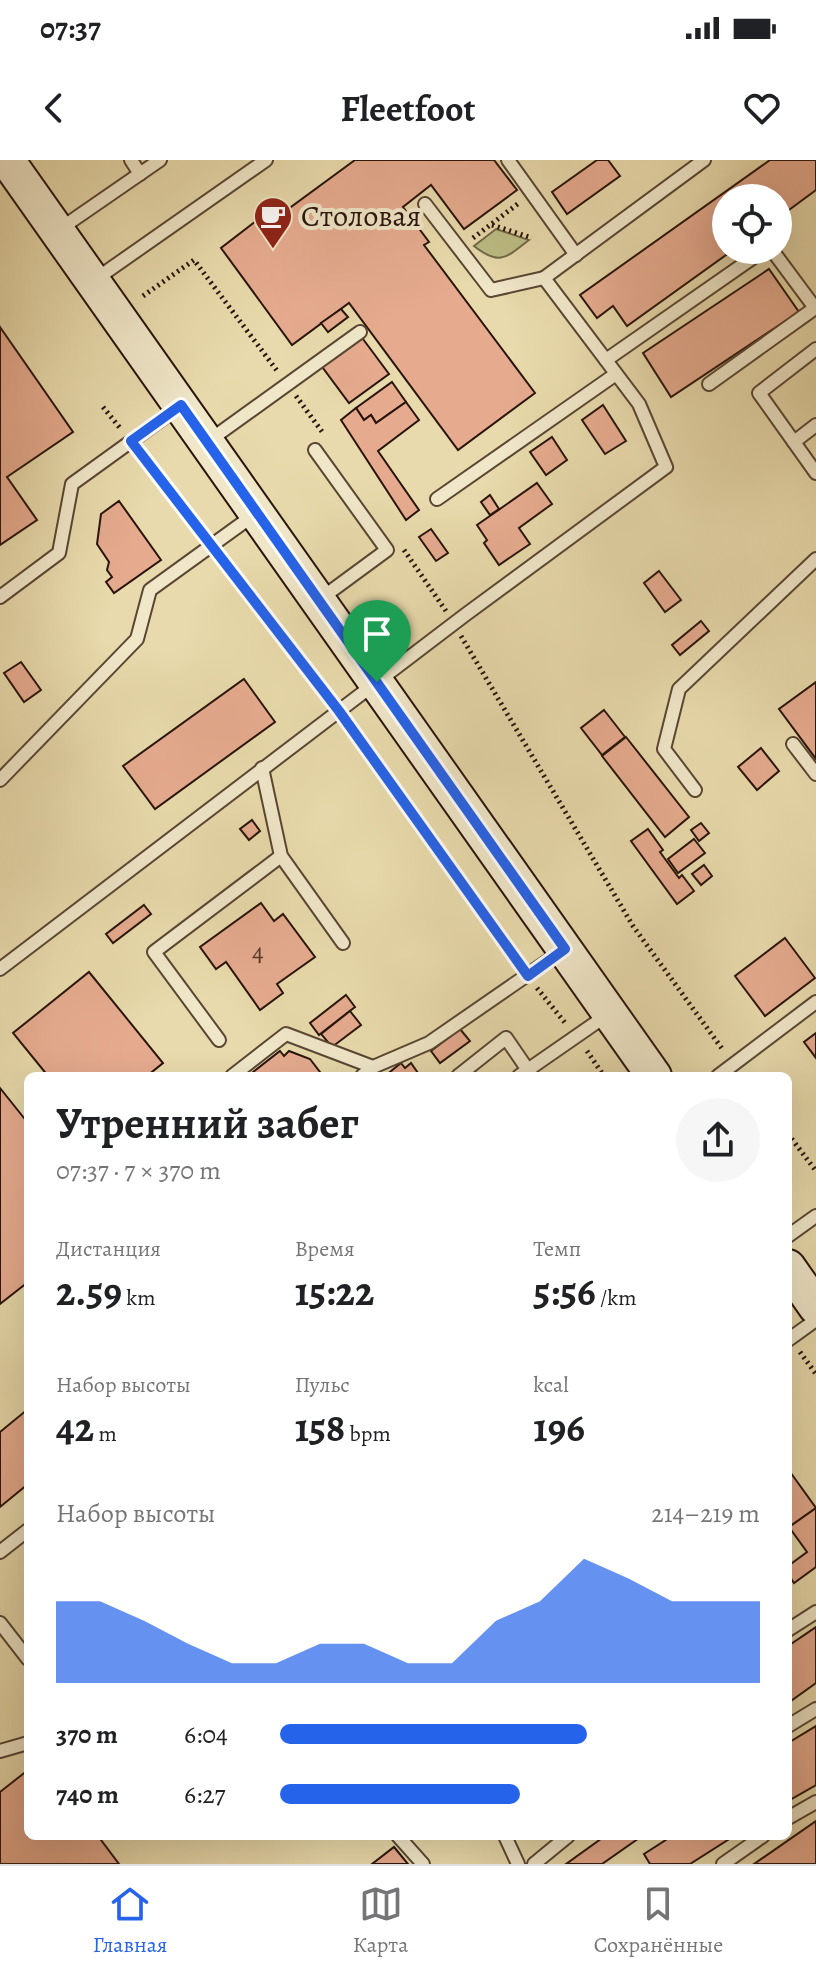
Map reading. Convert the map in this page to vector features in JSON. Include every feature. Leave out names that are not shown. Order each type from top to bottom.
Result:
[{"type":"street","points":[[7,160],[651,1072]]},
{"type":"street","points":[[792,1273],[816,1307]]},
{"type":"lane","points":[[131,160],[140,174]]},
{"type":"lane","points":[[58,231],[160,160]]},
{"type":"lane","points":[[93,281],[266,160]]},
{"type":"lane","points":[[508,160],[576,255]]},
{"type":"lane","points":[[425,204],[491,290],[544,278],[704,160]]},
{"type":"lane","points":[[606,360],[744,264]]},
{"type":"lane","points":[[709,384],[815,308],[782,264]]},
{"type":"lane","points":[[0,969],[262,768],[666,467],[639,404],[544,278]]},
{"type":"lane","points":[[207,442],[360,332]]},
{"type":"lane","points":[[816,349],[759,393],[816,473]]},
{"type":"lane","points":[[437,499],[616,374]]},
{"type":"lane","points":[[0,597],[59,553],[72,484],[181,405]]},
{"type":"lane","points":[[794,442],[816,425]]},
{"type":"lane","points":[[315,450],[387,550],[319,600]]},
{"type":"lane","points":[[0,780],[137,639],[150,590],[257,512]]},
{"type":"lane","points":[[695,790],[664,749],[679,689],[816,559]]},
{"type":"lane","points":[[793,744],[816,774]]},
{"type":"lane","points":[[262,768],[281,856],[343,943]]},
{"type":"lane","points":[[219,1040],[154,952],[281,856]]},
{"type":"lane","points":[[367,1072],[429,1043],[565,949]]},
{"type":"lane","points":[[723,1072],[816,1002]]},
{"type":"lane","points":[[529,1072],[610,1013]]},
{"type":"lane","points":[[237,1072],[286,1034],[373,1067]]},
{"type":"lane","points":[[463,1072],[506,1038],[525,1072]]},
{"type":"lane","points":[[792,1233],[816,1216]]},
{"type":"lane","points":[[792,1337],[816,1320]]},
{"type":"lane","points":[[0,1552],[24,1533]]},
{"type":"lane","points":[[792,1627],[816,1612]]},
{"type":"lane","points":[[0,1623],[24,1654]]},
{"type":"lane","points":[[792,1724],[816,1709]]},
{"type":"lane","points":[[0,1751],[24,1744]]},
{"type":"lane","points":[[792,1816],[816,1802]]},
{"type":"lane","points":[[402,1840],[423,1864]]},
{"type":"lane","points":[[507,1840],[518,1864]]},
{"type":"lane","points":[[534,1864],[563,1840]]},
{"type":"lane","points":[[723,1864],[757,1840]]},
{"type":"path","points":[[459,249],[532,193]]},
{"type":"path","points":[[491,225],[532,238]]},
{"type":"path","points":[[103,407],[339,711],[528,976],[601,1072]]},
{"type":"path","points":[[792,1139],[816,1171]]},
{"type":"green space","points":[[496,229],[529,240],[508,255],[496,258],[474,246]]},
{"type":"building","points":[[355,160],[494,160],[517,190],[464,229],[431,185],[403,207],[429,242],[424,245],[535,393],[458,450],[349,303],[292,345],[221,248],[278,204],[284,212]]},
{"type":"building","points":[[597,160],[608,160],[620,176],[567,214],[552,192]]},
{"type":"building","points":[[770,160],[816,160],[816,190],[792,208],[792,184],[736,184]]},
{"type":"building","points":[[712,201],[713,264],[627,326],[613,306],[597,318],[580,295]]},
{"type":"building","points":[[769,269],[799,312],[671,397],[643,353]]},
{"type":"building","points":[[341,309],[348,317],[328,332],[321,323]]},
{"type":"building","points":[[0,327],[73,432],[7,477],[37,520],[0,545]]},
{"type":"building","points":[[360,335],[389,374],[349,403],[320,364]]},
{"type":"building","points":[[392,382],[406,402],[376,423],[371,415],[364,420],[356,408]]},
{"type":"building","points":[[406,402],[419,420],[378,451],[419,510],[406,520],[341,420],[356,408],[364,420],[371,415],[376,423]]},
{"type":"building","points":[[603,405],[626,441],[605,454],[582,420]]},
{"type":"building","points":[[552,437],[567,460],[546,475],[530,452]]},
{"type":"building","points":[[537,483],[552,504],[519,528],[530,544],[499,565],[484,543],[487,540],[477,525]]},
{"type":"building","points":[[490,495],[499,509],[490,515],[481,502]]},
{"type":"building","points":[[119,501],[161,560],[114,593],[106,582],[112,577],[107,570],[109,562],[97,544],[101,514]]},
{"type":"building","points":[[431,529],[448,553],[436,561],[419,537]]},
{"type":"building","points":[[659,571],[681,600],[665,612],[644,583]]},
{"type":"building","points":[[701,621],[709,631],[680,655],[672,645]]},
{"type":"building","points":[[21,662],[41,690],[24,702],[4,673]]},
{"type":"building","points":[[244,679],[275,722],[155,809],[123,766]]},
{"type":"building","points":[[816,682],[816,759],[779,709]]},
{"type":"building","points":[[604,710],[625,737],[602,755],[581,728]]},
{"type":"building","points":[[626,737],[689,817],[665,837],[602,756]]},
{"type":"building","points":[[761,748],[779,771],[757,790],[738,767]]},
{"type":"building","points":[[252,820],[260,831],[249,840],[240,829]]},
{"type":"building","points":[[701,823],[709,833],[699,841],[691,830]]},
{"type":"building","points":[[648,829],[679,878],[682,875],[694,891],[677,904],[631,841]]},
{"type":"building","points":[[694,839],[705,853],[678,873],[668,859]]},
{"type":"building","points":[[704,865],[712,876],[701,885],[692,874]]},
{"type":"building","points":[[261,903],[274,921],[283,914],[315,957],[277,984],[283,993],[260,1010],[226,962],[216,969],[200,947]]},
{"type":"building","points":[[144,905],[151,914],[113,943],[106,934]]},
{"type":"building","points":[[785,938],[815,978],[765,1016],[735,976]]},
{"type":"building","points":[[89,972],[163,1063],[152,1072],[45,1072],[13,1033]]},
{"type":"building","points":[[346,995],[355,1007],[319,1035],[310,1023]]},
{"type":"building","points":[[350,1011],[361,1025],[332,1047],[321,1034]]},
{"type":"building","points":[[460,1029],[470,1041],[440,1063],[431,1051]]},
{"type":"building","points":[[816,1033],[816,1058],[804,1042]]},
{"type":"building","points":[[280,1051],[284,1056],[289,1051],[310,1059],[320,1072],[253,1072]]},
{"type":"building","points":[[401,1063],[405,1068],[411,1063],[417,1072],[390,1072]]},
{"type":"building","points":[[0,1088],[24,1118],[24,1285],[0,1304]]},
{"type":"building","points":[[24,1412],[24,1487],[0,1507],[0,1432]]},
{"type":"building","points":[[792,1475],[816,1508],[792,1525]]},
{"type":"building","points":[[816,1508],[816,1567],[794,1583],[792,1563],[807,1552],[792,1531],[792,1525]]},
{"type":"building","points":[[816,1627],[816,1683],[792,1700],[792,1643]]},
{"type":"building","points":[[816,1726],[816,1785],[792,1799],[792,1741]]},
{"type":"building","points":[[24,1773],[24,1840],[101,1840],[119,1864],[0,1864],[0,1792]]},
{"type":"building","points":[[816,1821],[816,1864],[754,1864],[792,1840]]},
{"type":"building","points":[[599,1840],[636,1840],[602,1864],[566,1864]]},
{"type":"building","points":[[666,1840],[728,1840],[690,1864],[650,1864],[644,1854]]},
{"type":"building","points":[[394,1847],[408,1864],[372,1864]]},
{"type":"place","name":"Столовая","points":[[273,250]]},
{"type":"route","points":[[181,405],[377,682],[565,949],[528,976],[339,711],[131,441],[181,405]]}]
